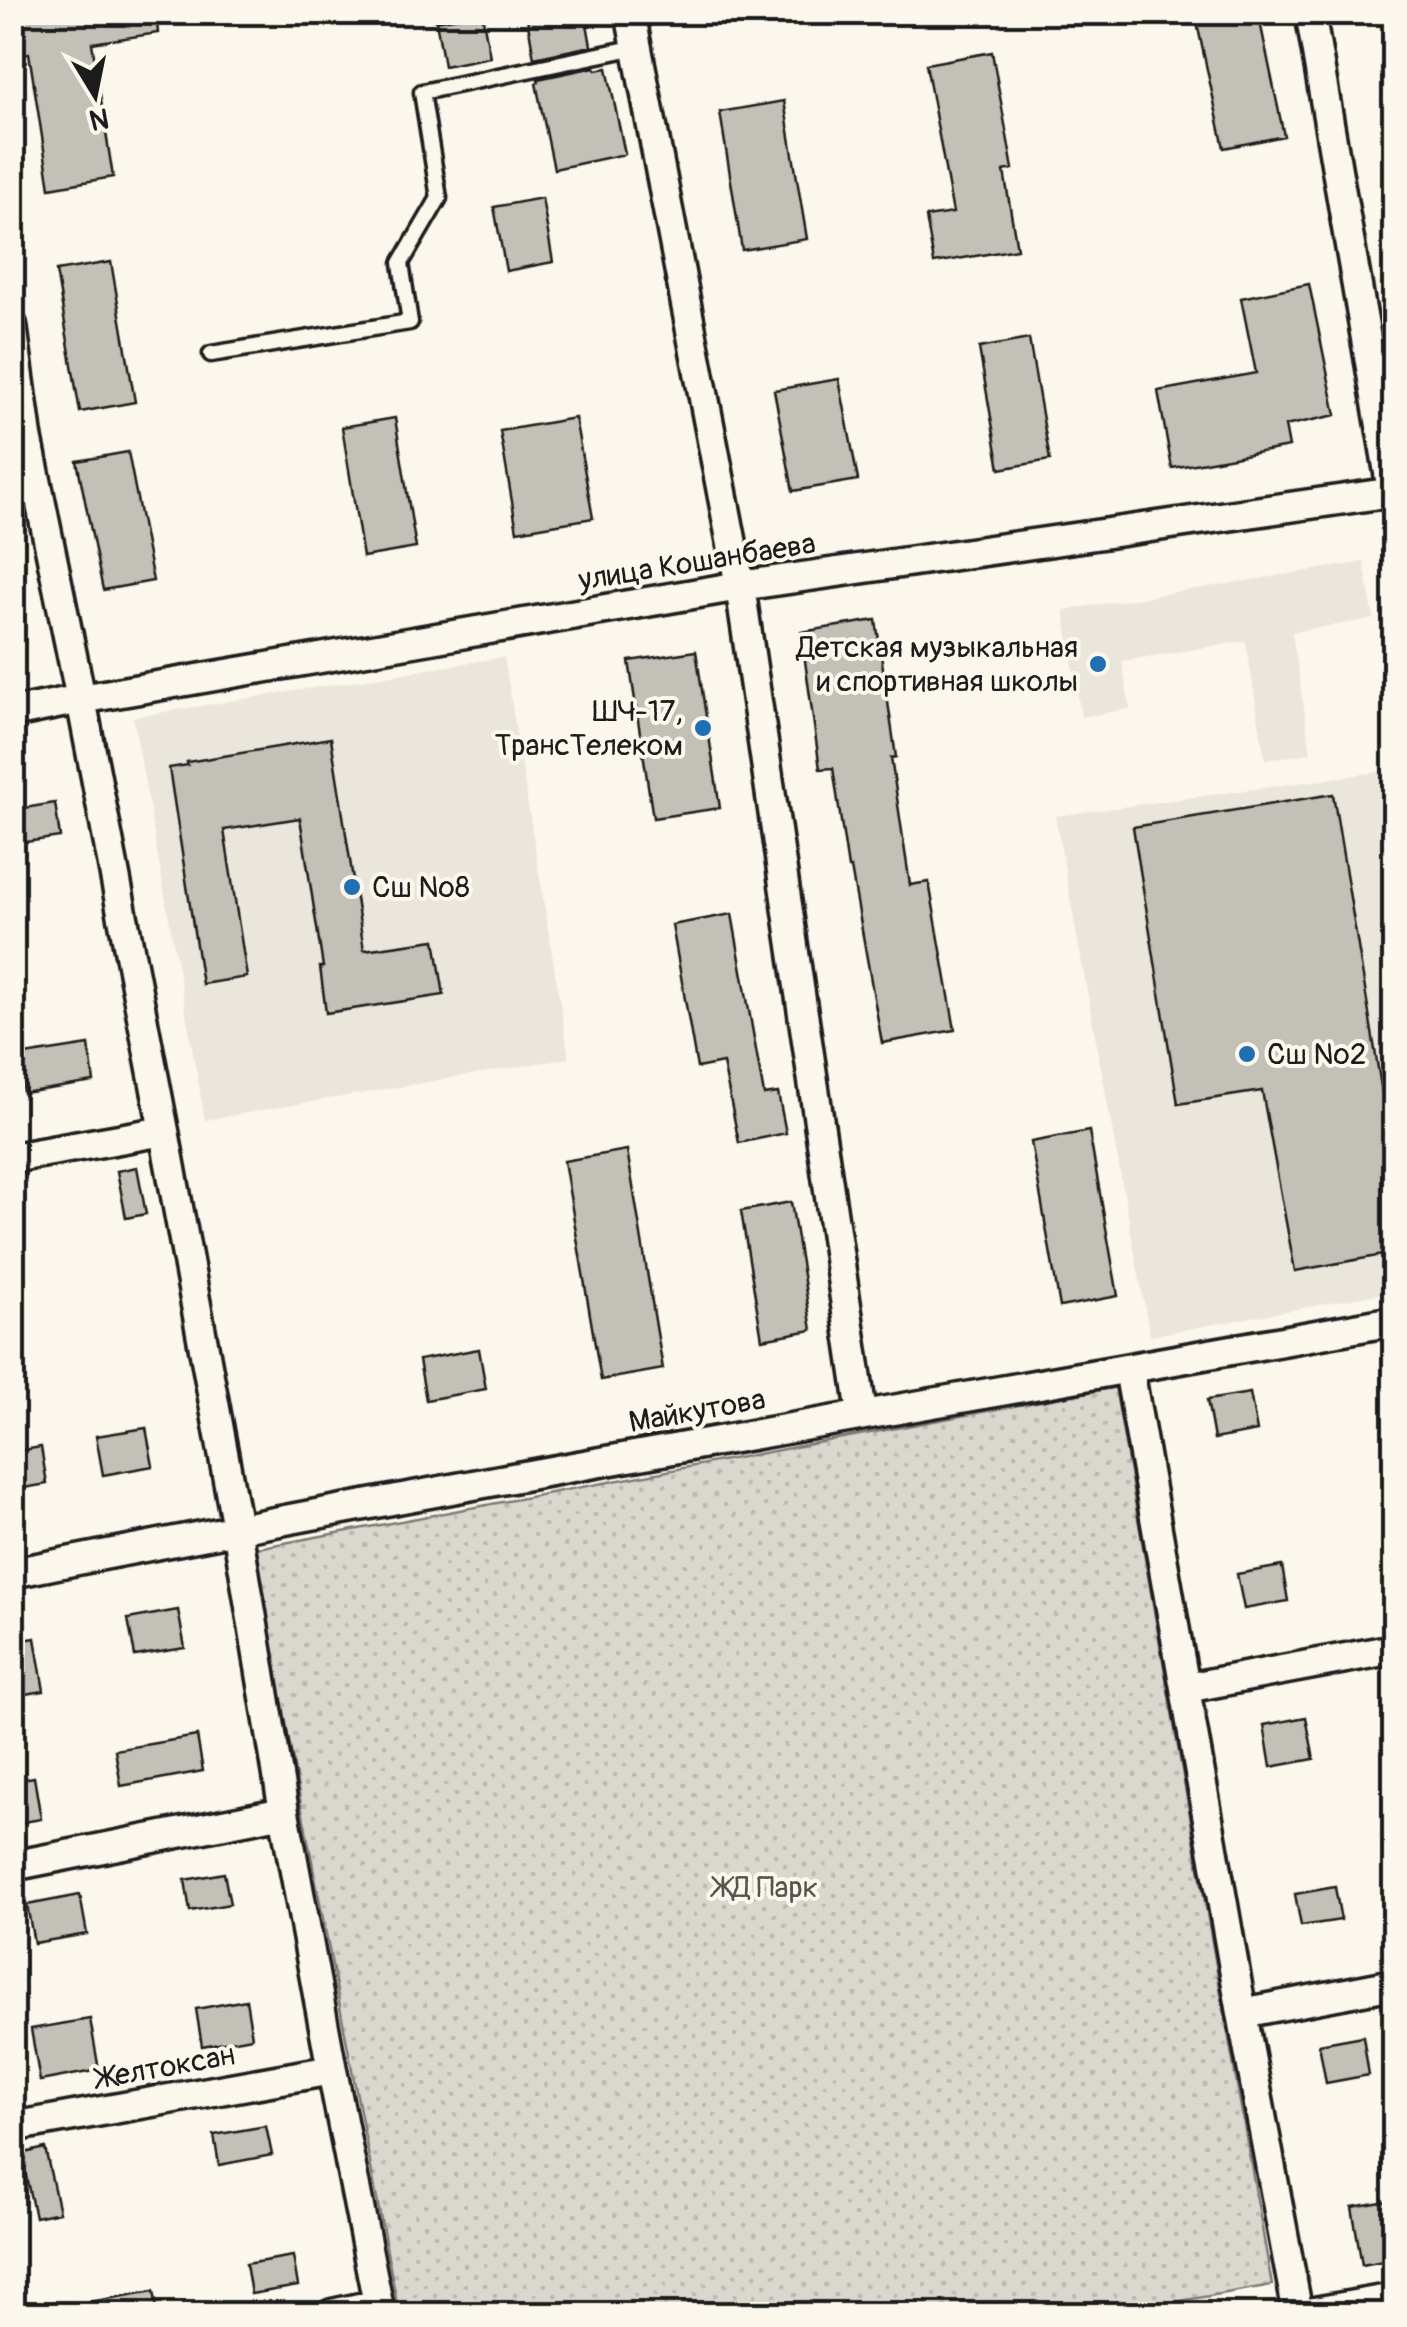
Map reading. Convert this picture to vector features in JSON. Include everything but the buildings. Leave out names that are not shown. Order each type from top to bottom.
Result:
[{"type":"street","points":[[630,12],[740,586],[862,1414]]},
{"type":"street","points":[[1310,12],[1394,495]]},
{"type":"street","points":[[12,325],[27,436],[164,1131],[238,1528],[284,1812],[379,2309],[332,2314]]},
{"type":"street","name":"улица Кошанбаева","points":[[12,713],[740,586],[1394,495]]},
{"type":"street","points":[[12,1158],[164,1131]]},
{"type":"street","name":"Майкутова","points":[[12,1573],[238,1528],[1394,1320]]},
{"type":"street","points":[[1130,1369],[1242,2013],[1300,2314],[1394,2298]]},
{"type":"street","points":[[1186,1688],[1394,1649]]},
{"type":"street","points":[[12,1866],[284,1812]]},
{"type":"street","points":[[1242,2013],[1394,1984]]},
{"type":"street","name":"Желтоксан","points":[[12,2127],[332,2070]]},
{"type":"lane","points":[[212,354],[410,322],[401,263],[439,198],[422,92],[637,46]]},
{"type":"shaded area","name":"Детская музыкальная и спортивная школы","points":[[1364,562],[1374,619],[1292,632],[1311,753],[1265,760],[1246,641],[1122,661],[1130,709],[1081,717],[1064,610]]},
{"type":"shaded area","name":"Сш №8","points":[[504,657],[569,1058],[205,1120],[133,717]]},
{"type":"shaded area","name":"Сш №2","points":[[1394,770],[1394,1291],[1150,1336],[1055,816]]},
{"type":"green space","name":"ЖД Парк","points":[[1115,1387],[1272,2285],[1106,2314],[399,2314],[252,1549]]},
{"type":"place","name":"Детская музыкальная и спортивная школы","points":[[1098,664]]},
{"type":"place","name":"ШЧ-17, ТрансТелеком","points":[[703,728]]},
{"type":"place","name":"Сш №8","points":[[352,887]]},
{"type":"place","name":"Сш №2","points":[[1247,1054]]}]
